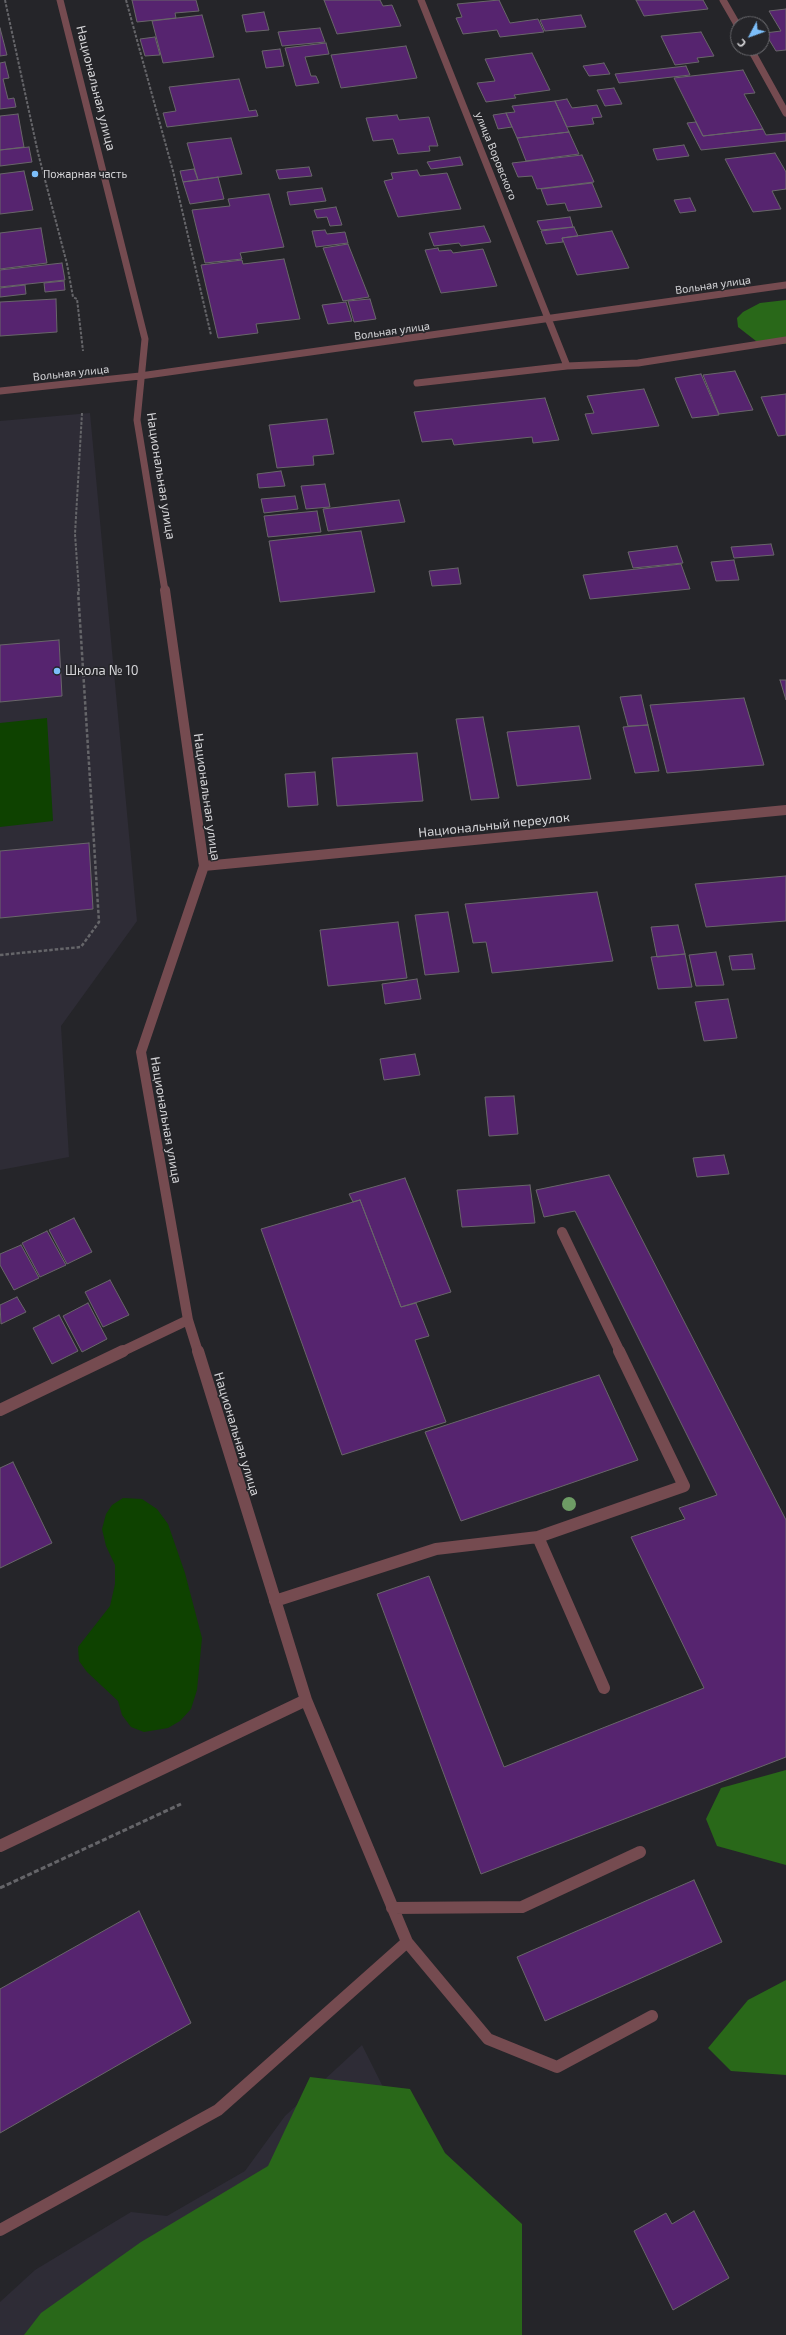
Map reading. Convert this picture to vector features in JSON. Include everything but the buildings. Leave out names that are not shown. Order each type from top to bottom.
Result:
[{"type":"street","name":"Национальная улица","points":[[60,0],[145,339],[140,376],[137,420],[160,557],[204,866],[141,1052],[188,1320],[306,1700],[407,1942],[488,2038],[557,2067],[652,2016]]},
{"type":"street","name":"улица Воровского","points":[[421,0],[567,366]]},
{"type":"street","points":[[723,0],[732,16]]},
{"type":"street","points":[[754,56],[786,113]]},
{"type":"street","name":"Вольная улица","points":[[0,391],[86,383],[140,376],[549,320],[786,285]]},
{"type":"street","points":[[417,383],[567,366],[638,363],[786,340]]},
{"type":"street","name":"Национальный переулок","points":[[204,866],[786,810]]},
{"type":"street","points":[[275,1601],[436,1549],[538,1537],[684,1486],[562,1232]]},
{"type":"street","points":[[0,1410],[188,1320]]},
{"type":"street","points":[[538,1537],[604,1688]]},
{"type":"street","points":[[0,1846],[306,1700]]},
{"type":"street","points":[[392,1908],[522,1907],[640,1852]]},
{"type":"street","points":[[0,2230],[218,2110],[407,1942]]},
{"type":"path","points":[[5,0],[38,153],[67,264],[73,297],[77,299],[86,383]]},
{"type":"path","points":[[126,0],[173,171],[211,336]]},
{"type":"path","points":[[0,955],[80,947],[99,922],[75,534],[82,406]]},
{"type":"path","points":[[0,1888],[181,1804]]},
{"type":"shaded area","name":"Школа № 10","points":[[90,413],[137,921],[61,1026],[69,1157],[0,1170],[0,421]]},
{"type":"shaded area","points":[[362,2045],[385,2091],[79,2335],[0,2335],[0,2302],[35,2270],[131,2212],[167,2216],[245,2171],[285,2116]]},
{"type":"green space","points":[[786,300],[786,344],[756,341],[738,327],[737,318],[743,312],[760,303]]},
{"type":"green space","points":[[47,718],[53,821],[0,827],[0,723]]},
{"type":"green space","points":[[123,1498],[142,1499],[157,1509],[168,1524],[185,1573],[202,1638],[197,1690],[191,1709],[180,1721],[168,1728],[144,1732],[131,1727],[122,1715],[118,1701],[87,1672],[79,1661],[78,1647],[110,1606],[115,1584],[115,1565],[106,1546],[102,1529],[106,1514],[112,1505]]},
{"type":"green space","points":[[786,1770],[786,1865],[717,1846],[706,1819],[721,1788]]},
{"type":"green space","points":[[786,1980],[786,2075],[731,2071],[708,2048],[748,2000]]},
{"type":"green space","points":[[310,2077],[410,2089],[445,2153],[522,2224],[522,2335],[24,2335],[41,2313],[141,2242],[268,2166]]},
{"type":"place","name":"Пожарная часть","points":[[35,174]]},
{"type":"place","name":"Школа № 10","points":[[57,671]]}]
